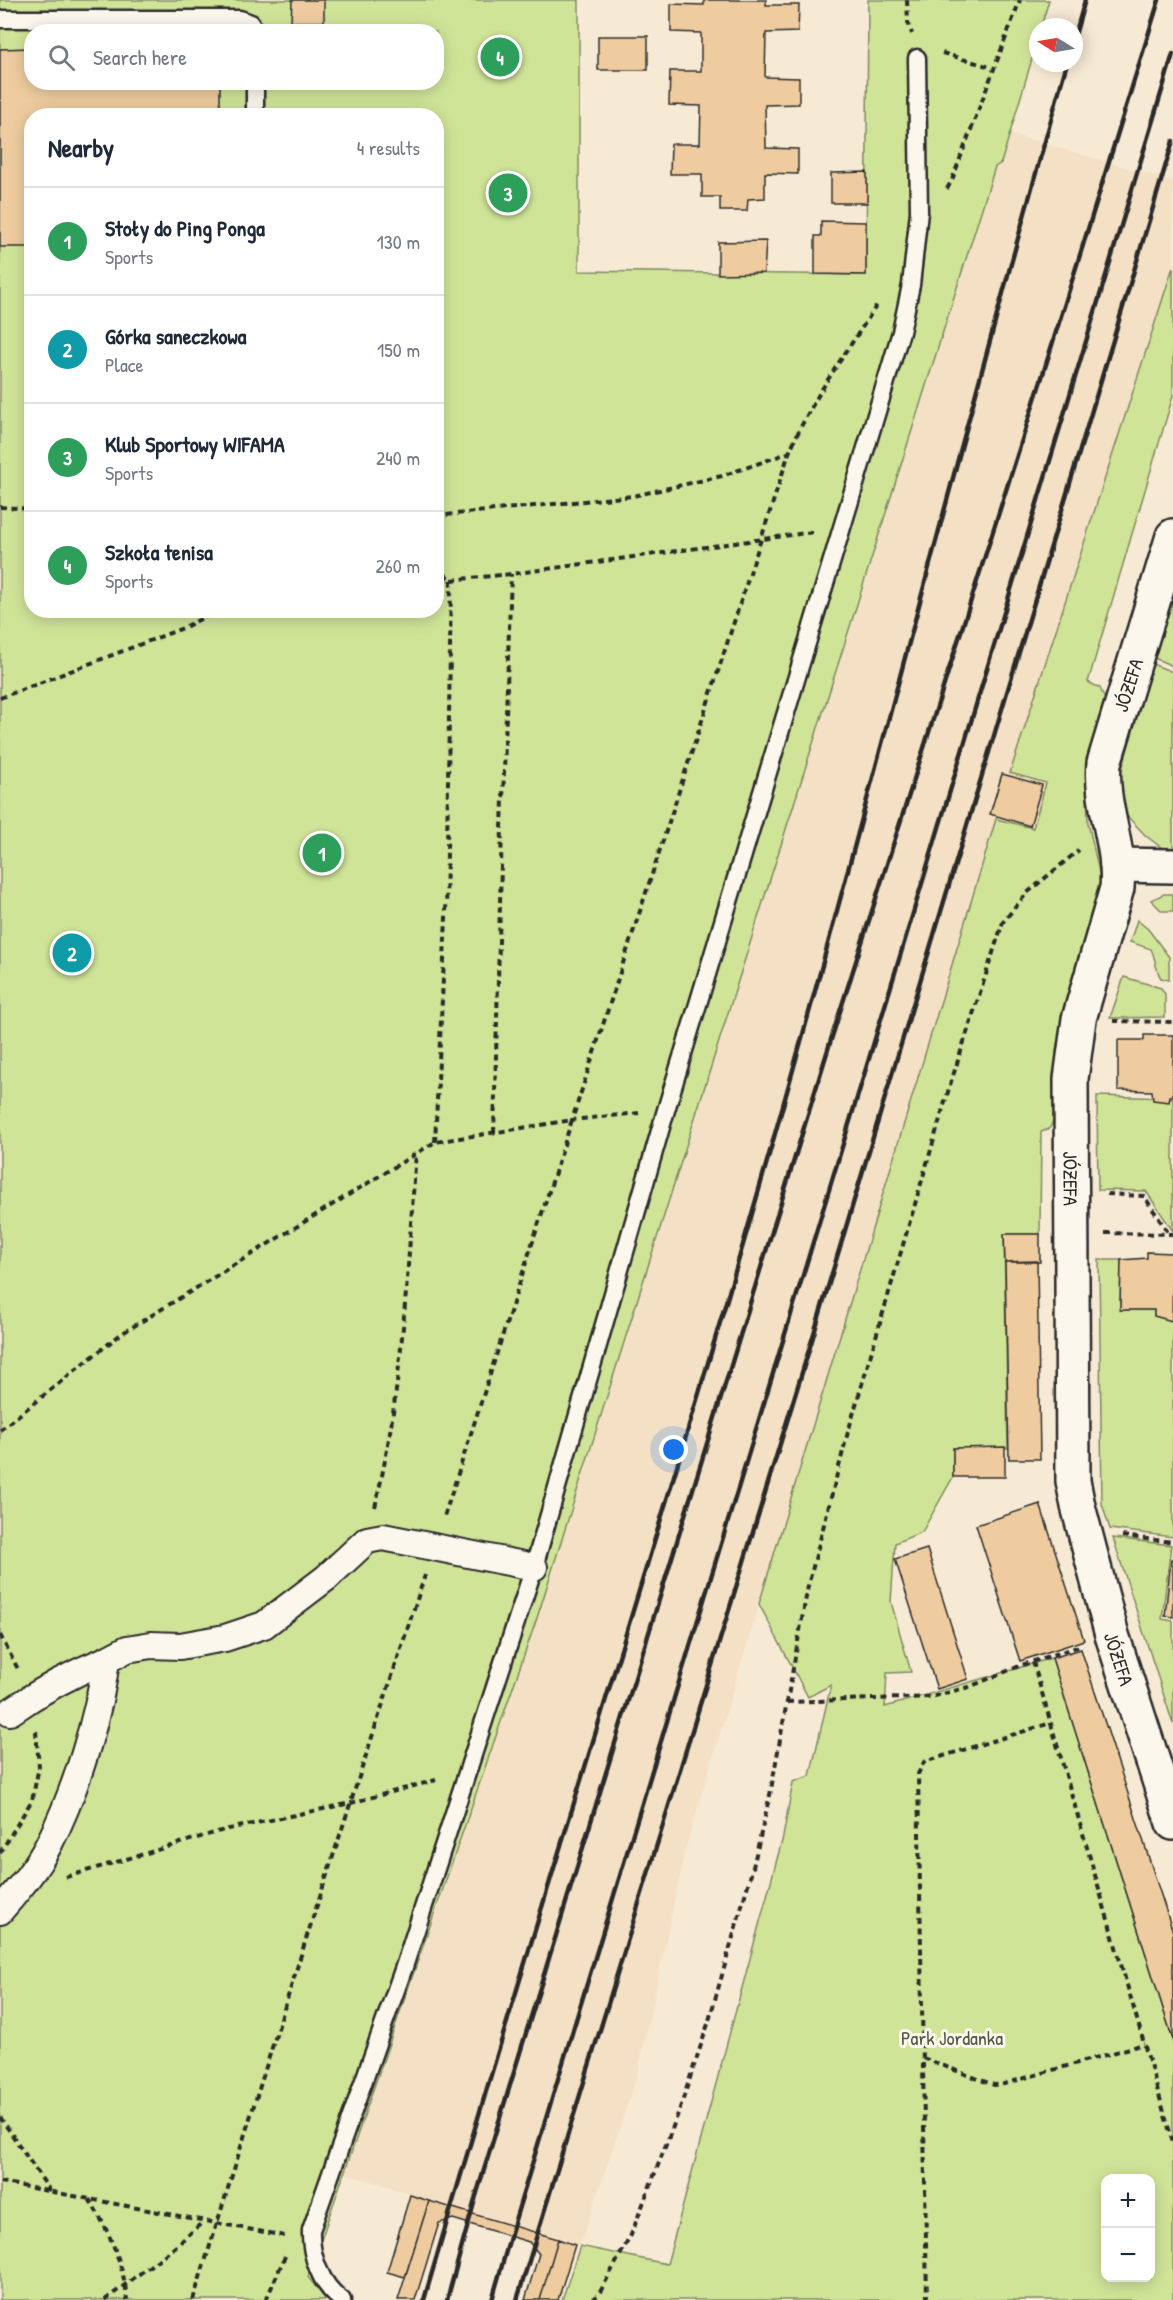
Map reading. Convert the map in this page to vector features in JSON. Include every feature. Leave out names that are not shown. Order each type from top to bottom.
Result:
[{"type":"street","name":"JÓZEFA","points":[[1173,536],[1104,763],[1103,792],[1118,875],[1115,897],[1079,1019],[1071,1079],[1073,1481],[1112,1635],[1173,1823]]},
{"type":"street","points":[[1117,865],[1173,866]]},
{"type":"street","points":[[10,1712],[73,1673],[127,1649],[151,1645],[180,1646],[225,1638],[264,1625],[326,1578],[368,1540],[383,1537],[534,1567]]},
{"type":"street","points":[[0,1911],[48,1846],[70,1795],[101,1695],[106,1660]]},
{"type":"lane","points":[[0,19],[240,19],[251,24]]},
{"type":"lane","points":[[342,2300],[321,2273],[303,2239],[311,2230],[404,1967],[534,1567],[666,1110],[901,332],[911,285],[920,178],[917,49]]},
{"type":"lane","points":[[255,90],[255,108]]},
{"type":"path","points":[[907,0],[908,22],[917,49],[942,53],[994,68]]},
{"type":"path","points":[[916,243],[952,180],[1020,0]]},
{"type":"path","points":[[666,1110],[572,1120],[789,453],[815,401],[880,300]]},
{"type":"path","points":[[444,515],[633,495],[722,476],[789,453]]},
{"type":"path","points":[[0,507],[24,508]]},
{"type":"path","points":[[444,574],[451,580],[511,574],[841,528]]},
{"type":"path","points":[[494,1133],[511,574]]},
{"type":"path","points":[[435,1142],[446,918],[451,580]]},
{"type":"path","points":[[0,698],[183,628],[202,618]]},
{"type":"path","points":[[593,2300],[600,2292],[630,2235],[679,2111],[708,2024],[753,1867],[770,1795],[808,1586],[848,1432],[950,1085],[1003,921],[1027,893],[1109,828]]},
{"type":"path","points":[[1104,1021],[1173,1022]]},
{"type":"path","points":[[368,1540],[384,1470],[396,1396],[417,1153]]},
{"type":"path","points":[[1104,1194],[1144,1196],[1171,1234]]},
{"type":"path","points":[[1094,1232],[1171,1234]]},
{"type":"path","points":[[1118,1536],[1173,1542]]},
{"type":"path","points":[[0,1635],[33,1696],[39,1767],[32,1800],[0,1853]]},
{"type":"path","points":[[787,1702],[931,1697],[969,1687],[1112,1635]]},
{"type":"path","points":[[1033,1662],[1173,2143]]},
{"type":"path","points":[[927,2300],[916,1787],[918,1774],[924,1761],[1051,1723]]},
{"type":"path","points":[[65,1877],[224,1830],[351,1803],[469,1772]]},
{"type":"path","points":[[923,2058],[994,2085],[1144,2044]]},
{"type":"path","points":[[0,2117],[51,2191]]},
{"type":"path","points":[[0,2182],[303,2239]]},
{"type":"path","points":[[89,2199],[106,2226],[126,2284],[127,2300]]},
{"type":"path","points":[[105,2300],[204,2222]]},
{"type":"path","points":[[193,2300],[217,2224]]},
{"type":"path","points":[[266,2300],[282,2260],[303,2239]]},
{"type":"shaded area","points":[[1011,134],[1173,181],[1173,267],[1010,773],[1046,782],[1033,829],[996,819],[686,1847],[637,2077],[580,2246],[575,2245],[344,2173],[537,1618],[995,167],[1001,163]]},
{"type":"green space","points":[[0,0],[579,0],[579,271],[866,275],[868,0],[1049,0],[1044,18],[1029,18],[1029,69],[1001,163],[995,167],[537,1618],[308,2277],[326,2300],[0,2300]]},
{"type":"green space","name":"Park Jordanka","points":[[1173,267],[1173,396],[1088,682],[1100,688],[1106,702],[1086,770],[1088,823],[1100,876],[1099,897],[1057,1044],[1052,1122],[1049,1129],[1041,1132],[1040,1234],[1004,1234],[1008,1448],[953,1448],[953,1477],[922,1532],[895,1543],[891,1602],[911,1672],[887,1673],[885,1707],[1052,1658],[1173,2040],[1173,2300],[562,2300],[580,2246],[667,2264],[783,1837],[793,1782],[810,1776],[831,1685],[808,1697],[759,1604],[996,819],[1033,828],[1046,783],[1010,773]]},
{"type":"green space","points":[[1173,597],[1173,666],[1154,658]]},
{"type":"green space","points":[[1152,664],[1173,672],[1173,853],[1166,851],[1146,836],[1126,815],[1119,780]]},
{"type":"green space","points":[[1164,894],[1173,894],[1173,911],[1162,911],[1151,900]]},
{"type":"green space","points":[[1137,920],[1148,929],[1169,957],[1169,980],[1161,978],[1151,949],[1130,942]]},
{"type":"green space","points":[[1124,977],[1161,988],[1165,994],[1165,1017],[1110,1018]]},
{"type":"green space","points":[[1097,1096],[1173,1098],[1173,1231],[1146,1191],[1098,1190]]},
{"type":"green space","points":[[1099,1260],[1121,1260],[1120,1310],[1154,1310],[1154,1316],[1173,1321],[1173,1537],[1110,1529],[1102,1504]]},
{"type":"green space","points":[[1113,1538],[1171,1545],[1162,1619],[1173,1621],[1173,1724]]},
{"type":"building","points":[[292,0],[324,0],[324,22],[291,22]]},
{"type":"building","points":[[704,0],[766,0],[766,5],[799,5],[798,32],[766,33],[765,77],[799,78],[799,104],[765,105],[766,148],[798,149],[798,174],[765,173],[765,198],[748,199],[747,211],[720,211],[720,197],[702,197],[702,174],[670,174],[671,144],[700,144],[701,106],[669,105],[670,71],[701,71],[701,33],[671,32],[671,4],[704,5]]},
{"type":"building","points":[[598,36],[648,36],[648,70],[598,70]]},
{"type":"building","points":[[24,48],[24,90],[220,90],[220,108],[24,108],[24,247],[0,247],[0,49]]},
{"type":"building","points":[[867,172],[867,203],[831,203],[831,173]]},
{"type":"building","points":[[821,221],[866,222],[866,275],[815,274],[815,236],[821,236]]},
{"type":"building","points":[[766,241],[764,273],[718,274],[718,242]]},
{"type":"building","points":[[1002,774],[1042,785],[1030,826],[990,814]]},
{"type":"building","points":[[1144,1035],[1173,1035],[1173,1096],[1170,1096],[1169,1102],[1153,1100],[1152,1091],[1118,1090],[1118,1040],[1144,1040]]},
{"type":"building","points":[[1004,1234],[1040,1234],[1040,1262],[1005,1262]]},
{"type":"building","points":[[1147,1252],[1173,1253],[1172,1321],[1154,1316],[1154,1310],[1120,1310],[1121,1260],[1147,1258]]},
{"type":"building","points":[[1037,1261],[1040,1459],[1009,1459],[1005,1262]]},
{"type":"building","points":[[1005,1447],[1005,1477],[953,1477],[953,1448]]},
{"type":"building","points":[[1040,1504],[1084,1640],[1020,1661],[976,1525]]},
{"type":"building","points":[[927,1549],[968,1679],[937,1689],[895,1559]]},
{"type":"building","points":[[1171,1559],[1173,1559],[1173,1617],[1165,1616]]},
{"type":"building","points":[[1081,1649],[1173,1932],[1173,2040],[1052,1658]]},
{"type":"building","points":[[410,2195],[429,2201],[405,2277],[387,2272]]},
{"type":"building","points":[[429,2201],[558,2239],[540,2300],[525,2300],[539,2254],[529,2242],[453,2219],[439,2223],[415,2300],[398,2300]]},
{"type":"building","points":[[558,2239],[575,2245],[558,2300],[540,2300]]},
{"type":"railway","points":[[1080,18],[1085,0]]},
{"type":"railway","points":[[447,2300],[476,2196],[829,1046],[1043,374],[1159,0]]},
{"type":"railway","points":[[492,2300],[1173,54]]},
{"type":"railway","points":[[424,2300],[773,1139],[1064,72]]},
{"type":"railway","points":[[517,2300],[812,1340],[1173,141]]},
{"type":"place","name":"Szkoła tenisa","points":[[500,57]]},
{"type":"place","name":"Klub Sportowy WIFAMA","points":[[508,193]]},
{"type":"place","name":"Stoły do Ping Ponga","points":[[322,853]]},
{"type":"place","name":"Górka saneczkowa","points":[[72,953]]}]
